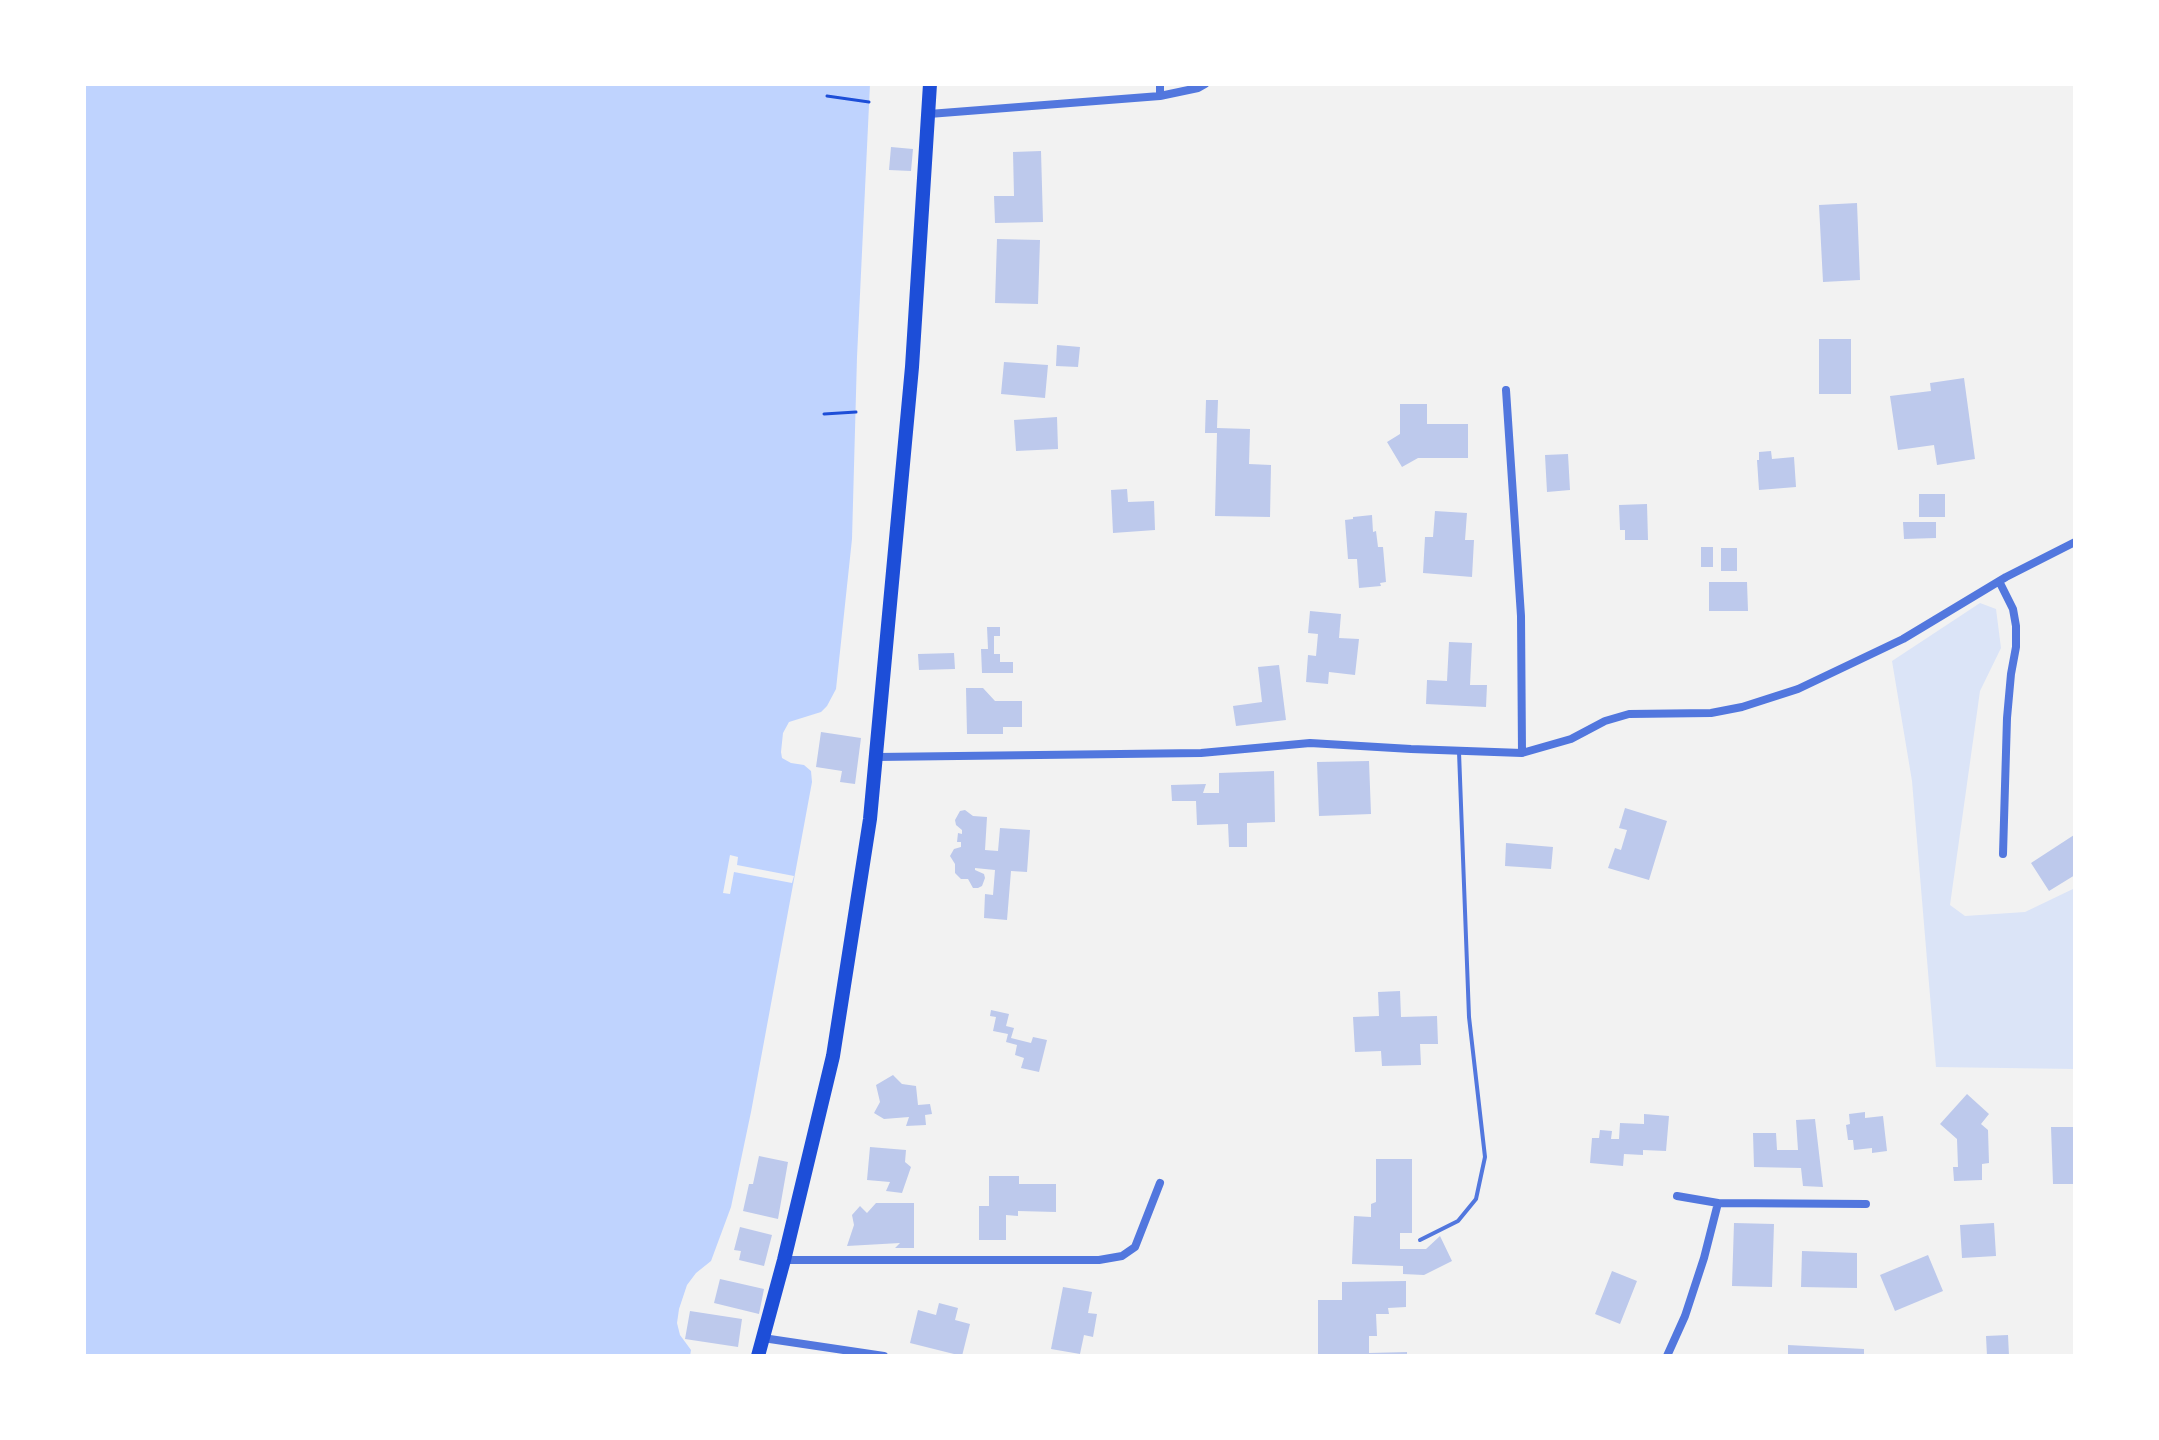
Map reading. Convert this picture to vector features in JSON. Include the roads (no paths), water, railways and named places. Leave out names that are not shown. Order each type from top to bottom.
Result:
[{"type":"highway","points":[[758,1356],[833,1056],[870,819],[910,382],[930,84]]},
{"type":"street","points":[[1160,84],[1160,96]]},
{"type":"street","points":[[929,114],[1160,96],[1205,84]]},
{"type":"street","points":[[1506,390],[1521,616],[1522,753]]},
{"type":"street","points":[[877,757],[1201,753],[1310,743],[1522,753],[1571,739],[1605,721],[1629,714],[1711,713],[1742,707],[1798,689],[1903,639],[1999,581],[2075,542]]},
{"type":"street","points":[[1999,581],[2013,609],[2016,626],[2007,718],[2003,854]]},
{"type":"street","points":[[784,1260],[1099,1260],[1122,1256],[1135,1247],[1160,1183]]},
{"type":"street","points":[[1677,1196],[1718,1203],[1866,1204]]},
{"type":"street","points":[[1667,1356],[1700,1272],[1718,1203]]},
{"type":"street","points":[[763,1338],[884,1356]]},
{"type":"lane","points":[[1420,1240],[1458,1221],[1476,1199],[1485,1157],[1469,1017],[1459,750]]},
{"type":"water","points":[[84,84],[870,84],[852,539],[836,689],[821,712],[789,722],[783,733],[782,758],[804,765],[811,771],[812,782],[731,1207],[711,1261],[687,1285],[679,1309],[677,1323],[680,1335],[691,1350],[690,1356],[84,1356]]}]
